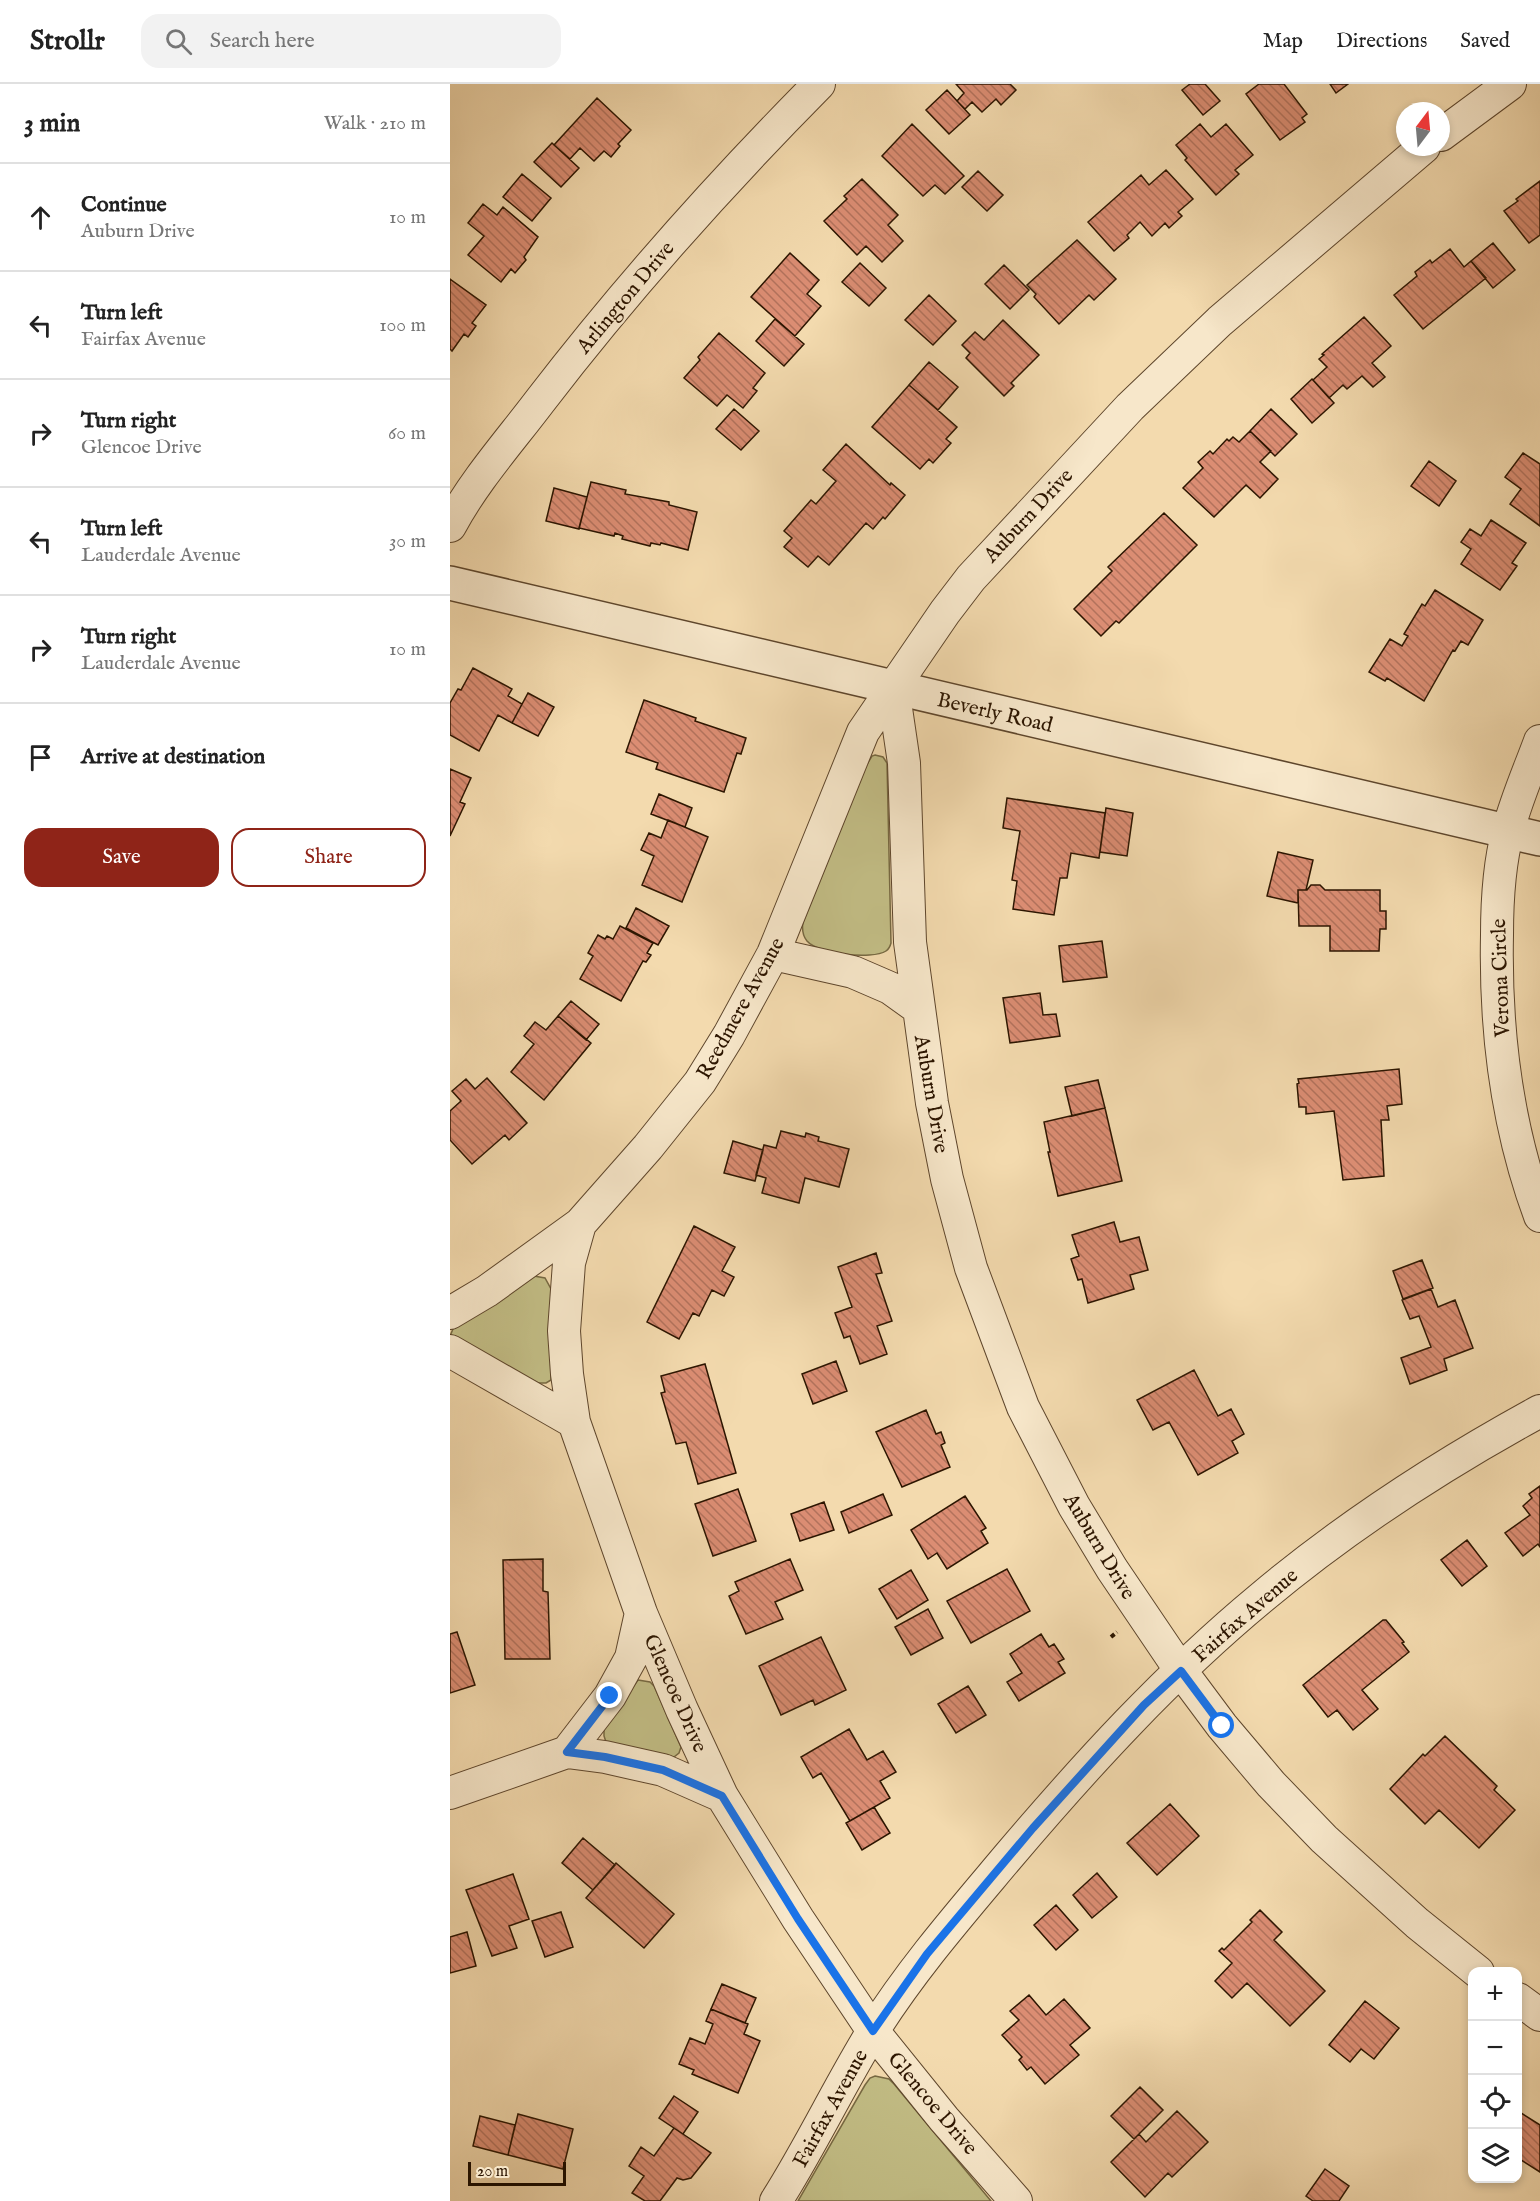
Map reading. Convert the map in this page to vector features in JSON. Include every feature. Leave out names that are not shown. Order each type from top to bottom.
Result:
[{"type":"street","name":"Arlington Drive","points":[[450,526],[473,487],[567,366],[661,253],[745,159],[819,84]]},
{"type":"street","points":[[1450,128],[1510,84]]},
{"type":"street","name":"Auburn Drive","points":[[1413,156],[1220,321],[1130,407],[971,578],[893,688],[904,763],[910,942],[932,1103],[950,1190],[971,1268],[1023,1407],[1074,1506],[1112,1569],[1181,1671],[1222,1726],[1271,1784],[1324,1839],[1417,1923],[1473,1967]]},
{"type":"street","name":"Beverly Road","points":[[450,583],[1540,839]]},
{"type":"street","name":"Reedmere Avenue","points":[[450,1313],[487,1291],[580,1224],[648,1147],[700,1082],[729,1035],[773,954],[863,732],[893,688]]},
{"type":"street","name":"Verona Circle","points":[[1540,741],[1508,831],[1497,914],[1496,966],[1500,1034],[1510,1110],[1540,1216]]},
{"type":"street","name":"Auburn Drive","points":[[773,954],[853,972],[890,988],[918,1008]]},
{"type":"street","name":"Glencoe Drive","points":[[580,1224],[569,1263],[564,1331],[574,1422],[640,1613],[722,1796],[798,1919],[873,2031],[944,2119],[1016,2201]]},
{"type":"street","points":[[450,1351],[574,1422]]},
{"type":"street","name":"Fairfax Avenue","points":[[776,2201],[873,2031],[927,1954],[1033,1828],[1144,1705],[1263,1596],[1357,1523],[1473,1448],[1540,1411]]},
{"type":"street","points":[[567,1752],[610,1696],[631,1658],[640,1613]]},
{"type":"street","points":[[450,1792],[567,1752],[605,1757],[663,1770],[722,1796]]},
{"type":"street","points":[[1522,2002],[1540,2015]]},
{"type":"shaded area","points":[[875,755],[883,757],[887,763],[891,943],[886,951],[879,954],[858,955],[833,952],[813,946],[807,941],[803,932],[803,922],[866,766]]},
{"type":"shaded area","points":[[534,1276],[545,1278],[551,1289],[551,1380],[546,1383],[538,1383],[450,1336],[453,1329]]},
{"type":"shaded area","points":[[638,1680],[650,1682],[654,1686],[681,1747],[679,1753],[674,1757],[607,1745],[604,1727]]},
{"type":"shaded area","points":[[875,2076],[889,2079],[894,2084],[991,2201],[798,2201],[865,2085],[870,2078]]},
{"type":"building","points":[[956,84],[1010,84],[1016,90],[1001,105],[996,99],[982,112],[972,102],[965,109],[957,101],[964,93]]},
{"type":"building","points":[[1190,84],[1205,84],[1220,101],[1203,115],[1182,90]]},
{"type":"building","points":[[1259,84],[1284,84],[1307,114],[1302,118],[1305,122],[1280,140],[1246,94]]},
{"type":"building","points":[[1330,84],[1348,84],[1336,93]]},
{"type":"building","points":[[947,90],[970,115],[949,134],[926,110]]},
{"type":"building","points":[[597,98],[631,130],[618,144],[620,146],[611,157],[604,151],[594,161],[580,148],[570,159],[554,145]]},
{"type":"building","points":[[912,124],[964,176],[945,194],[935,185],[923,196],[882,156]]},
{"type":"building","points":[[1200,124],[1211,137],[1226,124],[1253,155],[1235,170],[1239,174],[1216,195],[1185,160],[1187,158],[1176,145]]},
{"type":"building","points":[[552,143],[579,168],[561,187],[534,162]]},
{"type":"building","points":[[1166,170],[1193,199],[1178,212],[1182,216],[1169,228],[1165,223],[1152,236],[1140,222],[1127,235],[1129,238],[1114,251],[1088,222],[1141,175],[1149,185]]},
{"type":"building","points":[[978,171],[1003,195],[987,211],[962,187]]},
{"type":"building","points":[[522,174],[551,198],[532,221],[503,197]]},
{"type":"building","points":[[862,179],[898,215],[888,225],[903,241],[882,262],[866,246],[857,255],[824,221],[847,199],[844,196]]},
{"type":"building","points":[[1540,181],[1540,235],[1529,243],[1504,211]]},
{"type":"building","points":[[483,204],[497,215],[503,207],[538,237],[524,257],[526,260],[515,273],[511,269],[501,282],[468,255],[484,236],[468,223]]},
{"type":"building","points":[[1077,240],[1116,279],[1094,300],[1089,295],[1059,324],[1034,297],[1036,294],[1027,285]]},
{"type":"building","points":[[1493,243],[1515,270],[1493,288],[1471,261]]},
{"type":"building","points":[[1450,249],[1464,267],[1471,261],[1486,278],[1423,329],[1394,295],[1417,276],[1415,272],[1430,260],[1432,263]]},
{"type":"building","points":[[790,253],[819,280],[807,294],[821,306],[795,336],[751,297]]},
{"type":"building","points":[[860,263],[886,288],[869,306],[842,282]]},
{"type":"building","points":[[1004,265],[1029,290],[1010,309],[985,284]]},
{"type":"building","points":[[450,279],[486,305],[472,323],[476,326],[468,337],[464,334],[452,351],[450,349]]},
{"type":"building","points":[[929,295],[956,321],[933,345],[905,320]]},
{"type":"building","points":[[1364,317],[1391,346],[1372,363],[1385,377],[1373,387],[1362,376],[1347,389],[1343,385],[1329,398],[1313,380],[1327,367],[1319,359]]},
{"type":"building","points":[[775,319],[804,344],[784,366],[756,341]]},
{"type":"building","points":[[1003,320],[1039,355],[1011,383],[1014,386],[1004,396],[966,358],[970,353],[962,345],[975,332],[984,340]]},
{"type":"building","points":[[719,333],[765,373],[753,388],[757,391],[743,408],[727,395],[717,406],[684,378],[700,360],[698,357]]},
{"type":"building","points":[[929,362],[958,387],[938,410],[909,385]]},
{"type":"building","points":[[1312,379],[1334,403],[1312,423],[1291,399]]},
{"type":"building","points":[[909,385],[957,427],[946,439],[951,443],[933,463],[929,459],[920,469],[872,427]]},
{"type":"building","points":[[734,409],[759,431],[741,450],[716,429]]},
{"type":"building","points":[[1271,409],[1297,434],[1275,456],[1250,431]]},
{"type":"building","points":[[1250,431],[1271,451],[1260,462],[1278,479],[1260,498],[1246,485],[1214,517],[1183,488],[1203,468],[1198,462],[1210,451],[1213,454],[1227,439],[1229,441],[1233,437],[1239,442]]},
{"type":"building","points":[[846,444],[890,485],[891,483],[905,495],[885,519],[883,517],[873,529],[866,523],[829,565],[818,556],[808,567],[784,547],[792,538],[784,531],[811,500],[816,504],[836,481],[823,470]]},
{"type":"building","points":[[1523,453],[1540,464],[1540,526],[1510,504],[1521,489],[1505,477]]},
{"type":"building","points":[[1429,461],[1456,481],[1439,506],[1411,486]]},
{"type":"building","points":[[591,482],[626,490],[625,494],[669,502],[669,505],[697,512],[688,550],[661,543],[660,545],[651,543],[650,546],[622,539],[623,536],[615,533],[614,536],[579,528]]},
{"type":"building","points":[[554,488],[587,497],[579,529],[546,521]]},
{"type":"building","points":[[1164,513],[1197,545],[1119,623],[1116,621],[1101,636],[1074,609],[1112,571],[1108,567]]},
{"type":"building","points":[[1491,520],[1526,543],[1512,563],[1517,566],[1500,590],[1461,564],[1471,549],[1461,542],[1470,529],[1481,536]]},
{"type":"building","points":[[1435,590],[1483,620],[1468,645],[1461,641],[1455,651],[1453,650],[1424,701],[1387,678],[1385,681],[1369,672],[1390,639],[1402,646],[1408,636],[1404,634],[1422,604],[1425,606]]},
{"type":"building","points":[[473,668],[512,689],[508,696],[522,704],[512,723],[498,715],[479,751],[450,735],[450,703],[458,689],[461,690]]},
{"type":"building","points":[[528,693],[554,707],[538,736],[512,723]]},
{"type":"building","points":[[644,700],[696,718],[695,721],[746,738],[741,754],[737,753],[724,792],[656,769],[658,763],[626,752]]},
{"type":"building","points":[[450,769],[471,778],[460,802],[465,804],[450,836]]},
{"type":"building","points":[[659,794],[692,808],[685,827],[651,814]]},
{"type":"building","points":[[1007,798],[1105,813],[1099,858],[1071,853],[1067,878],[1060,878],[1054,915],[1013,909],[1017,881],[1012,880],[1020,831],[1003,828]]},
{"type":"building","points":[[1106,808],[1133,813],[1127,856],[1100,852]]},
{"type":"building","points":[[668,820],[708,837],[682,902],[642,885],[654,856],[641,850],[649,833],[661,838]]},
{"type":"building","points":[[1278,852],[1313,860],[1306,890],[1298,890],[1298,903],[1267,896]]},
{"type":"building","points":[[1311,885],[1320,885],[1325,890],[1380,890],[1380,911],[1386,911],[1386,929],[1380,929],[1379,951],[1330,951],[1330,926],[1299,926],[1298,890],[1307,890]]},
{"type":"building","points":[[636,908],[669,926],[658,945],[626,928]]},
{"type":"building","points":[[620,926],[653,943],[647,953],[651,955],[646,962],[643,961],[621,1001],[580,979],[593,956],[588,953],[598,935],[605,939],[607,936],[613,939]]},
{"type":"building","points":[[1102,941],[1107,977],[1063,982],[1059,946]]},
{"type":"building","points":[[1040,993],[1043,1015],[1056,1014],[1060,1036],[1010,1043],[1003,998]]},
{"type":"building","points":[[571,1001],[599,1024],[586,1040],[558,1016]]},
{"type":"building","points":[[558,1016],[591,1043],[544,1100],[511,1072],[534,1044],[524,1036],[535,1022],[546,1030]]},
{"type":"building","points":[[1399,1069],[1402,1104],[1387,1106],[1389,1120],[1381,1120],[1384,1176],[1343,1180],[1334,1111],[1306,1114],[1306,1107],[1299,1107],[1298,1079]]},
{"type":"building","points":[[487,1078],[527,1123],[509,1140],[505,1135],[472,1164],[450,1140],[450,1111],[461,1101],[452,1091],[466,1079],[475,1089]]},
{"type":"building","points":[[1098,1080],[1105,1108],[1072,1116],[1065,1087]]},
{"type":"building","points":[[1105,1108],[1122,1181],[1058,1196],[1044,1122]]},
{"type":"building","points":[[781,1131],[805,1137],[806,1133],[819,1137],[818,1141],[849,1149],[839,1187],[805,1178],[799,1203],[762,1193],[766,1178],[756,1175],[764,1145],[776,1148]]},
{"type":"building","points":[[733,1141],[763,1150],[755,1181],[724,1173]]},
{"type":"building","points":[[1114,1222],[1120,1242],[1139,1237],[1148,1270],[1130,1275],[1134,1289],[1088,1303],[1082,1279],[1078,1280],[1071,1259],[1079,1256],[1072,1235]]},
{"type":"building","points":[[694,1226],[735,1247],[722,1271],[734,1277],[724,1296],[712,1290],[699,1316],[693,1313],[679,1339],[647,1322]]},
{"type":"building","points":[[876,1253],[882,1273],[876,1274],[892,1321],[877,1326],[887,1354],[860,1364],[850,1336],[844,1338],[835,1313],[852,1307],[838,1267]]},
{"type":"building","points":[[1422,1260],[1433,1288],[1403,1299],[1393,1271]]},
{"type":"building","points":[[1431,1289],[1438,1307],[1455,1300],[1473,1348],[1444,1359],[1447,1370],[1410,1384],[1401,1358],[1431,1347],[1419,1316],[1410,1319],[1402,1300]]},
{"type":"building","points":[[836,1361],[847,1391],[813,1404],[802,1374]]},
{"type":"building","points":[[705,1364],[736,1473],[698,1484],[686,1442],[676,1444],[661,1393],[665,1392],[661,1376]]},
{"type":"building","points":[[1194,1370],[1218,1416],[1231,1409],[1244,1434],[1232,1441],[1238,1453],[1198,1475],[1169,1422],[1153,1430],[1137,1400]]},
{"type":"building","points":[[926,1410],[936,1434],[941,1432],[945,1443],[941,1445],[950,1467],[902,1487],[876,1432]]},
{"type":"building","points":[[1540,1486],[1540,1547],[1538,1544],[1523,1556],[1505,1533],[1530,1515],[1523,1506],[1532,1498],[1529,1494]]},
{"type":"building","points":[[738,1489],[756,1541],[713,1556],[695,1504]]},
{"type":"building","points":[[883,1494],[892,1515],[849,1533],[841,1512]]},
{"type":"building","points":[[965,1496],[986,1528],[981,1531],[988,1543],[947,1569],[937,1553],[928,1559],[911,1530]]},
{"type":"building","points":[[824,1502],[834,1530],[800,1541],[791,1514]]},
{"type":"building","points":[[1467,1540],[1487,1566],[1462,1586],[1441,1560]]},
{"type":"building","points":[[543,1559],[543,1591],[548,1592],[550,1659],[505,1659],[503,1560]]},
{"type":"building","points":[[790,1559],[803,1590],[775,1602],[783,1619],[746,1634],[729,1596],[739,1591],[735,1582]]},
{"type":"building","points":[[1007,1569],[1030,1611],[971,1643],[947,1601]]},
{"type":"building","points":[[911,1570],[928,1600],[897,1619],[879,1589]]},
{"type":"building","points":[[928,1609],[943,1638],[911,1655],[895,1627]]},
{"type":"building","points":[[1383,1620],[1386,1620],[1404,1642],[1402,1643],[1409,1652],[1362,1690],[1378,1709],[1353,1730],[1337,1710],[1328,1717],[1303,1685]]},
{"type":"building","points":[[457,1632],[475,1685],[450,1693],[450,1634]]},
{"type":"building","points":[[1041,1634],[1049,1647],[1054,1644],[1064,1659],[1058,1662],[1065,1673],[1019,1701],[1007,1682],[1022,1673],[1010,1654]]},
{"type":"building","points":[[821,1637],[846,1690],[815,1705],[813,1700],[781,1715],[759,1666]]},
{"type":"building","points":[[968,1686],[986,1715],[956,1733],[938,1704]]},
{"type":"building","points":[[849,1729],[867,1760],[883,1751],[896,1772],[880,1781],[890,1798],[850,1821],[821,1773],[813,1778],[801,1757]]},
{"type":"building","points":[[1445,1736],[1497,1786],[1494,1790],[1515,1810],[1479,1848],[1439,1810],[1425,1824],[1390,1789],[1423,1754],[1425,1756]]},
{"type":"building","points":[[1170,1804],[1199,1836],[1157,1875],[1127,1843]]},
{"type":"building","points":[[874,1807],[890,1833],[862,1850],[846,1823]]},
{"type":"building","points":[[583,1838],[615,1865],[593,1890],[562,1863]]},
{"type":"building","points":[[616,1863],[674,1914],[644,1948],[586,1898]]},
{"type":"building","points":[[1097,1873],[1117,1897],[1092,1918],[1073,1895]]},
{"type":"building","points":[[513,1874],[529,1919],[509,1926],[517,1948],[492,1956],[466,1890]]},
{"type":"building","points":[[1056,1905],[1078,1930],[1056,1950],[1034,1925]]},
{"type":"building","points":[[1260,1910],[1282,1932],[1274,1940],[1325,1991],[1290,2026],[1247,1983],[1232,1998],[1215,1981],[1232,1963],[1219,1951],[1222,1948],[1224,1950],[1252,1922],[1250,1920]]},
{"type":"building","points":[[561,1912],[573,1947],[545,1957],[532,1921]]},
{"type":"building","points":[[467,1932],[476,1966],[450,1973],[450,1937]]},
{"type":"building","points":[[722,1984],[756,1998],[745,2023],[711,2009]]},
{"type":"building","points":[[1029,1995],[1046,2015],[1064,1999],[1090,2028],[1070,2045],[1079,2055],[1045,2084],[1031,2067],[1027,2070],[1019,2060],[1022,2057],[1002,2035],[1019,2020],[1010,2011]]},
{"type":"building","points":[[1365,2001],[1399,2028],[1374,2059],[1361,2049],[1350,2062],[1329,2045]]},
{"type":"building","points":[[711,2009],[748,2024],[744,2034],[760,2041],[738,2093],[692,2074],[694,2070],[679,2064],[690,2038],[705,2044],[713,2024],[706,2021]]},
{"type":"building","points":[[1140,2087],[1163,2110],[1134,2139],[1111,2116]]},
{"type":"building","points":[[674,2096],[698,2112],[683,2134],[659,2118]]},
{"type":"building","points":[[1177,2111],[1208,2142],[1172,2177],[1168,2173],[1145,2197],[1111,2162],[1139,2134],[1146,2142]]},
{"type":"building","points":[[518,2114],[573,2129],[563,2169],[508,2155]]},
{"type":"building","points":[[1522,2114],[1540,2125],[1540,2172],[1522,2161]]},
{"type":"building","points":[[480,2116],[515,2125],[508,2155],[473,2146]]},
{"type":"building","points":[[674,2128],[711,2153],[691,2178],[683,2180],[677,2178],[660,2201],[645,2201],[632,2193],[644,2176],[629,2166],[641,2147],[654,2156]]},
{"type":"building","points":[[1325,2169],[1349,2186],[1339,2201],[1313,2201],[1306,2196]]},
{"type":"route","points":[[610,1696],[567,1752],[605,1757],[663,1770],[722,1796],[798,1919],[873,2031],[927,1954],[1033,1828],[1144,1705],[1181,1671],[1222,1726]]}]
